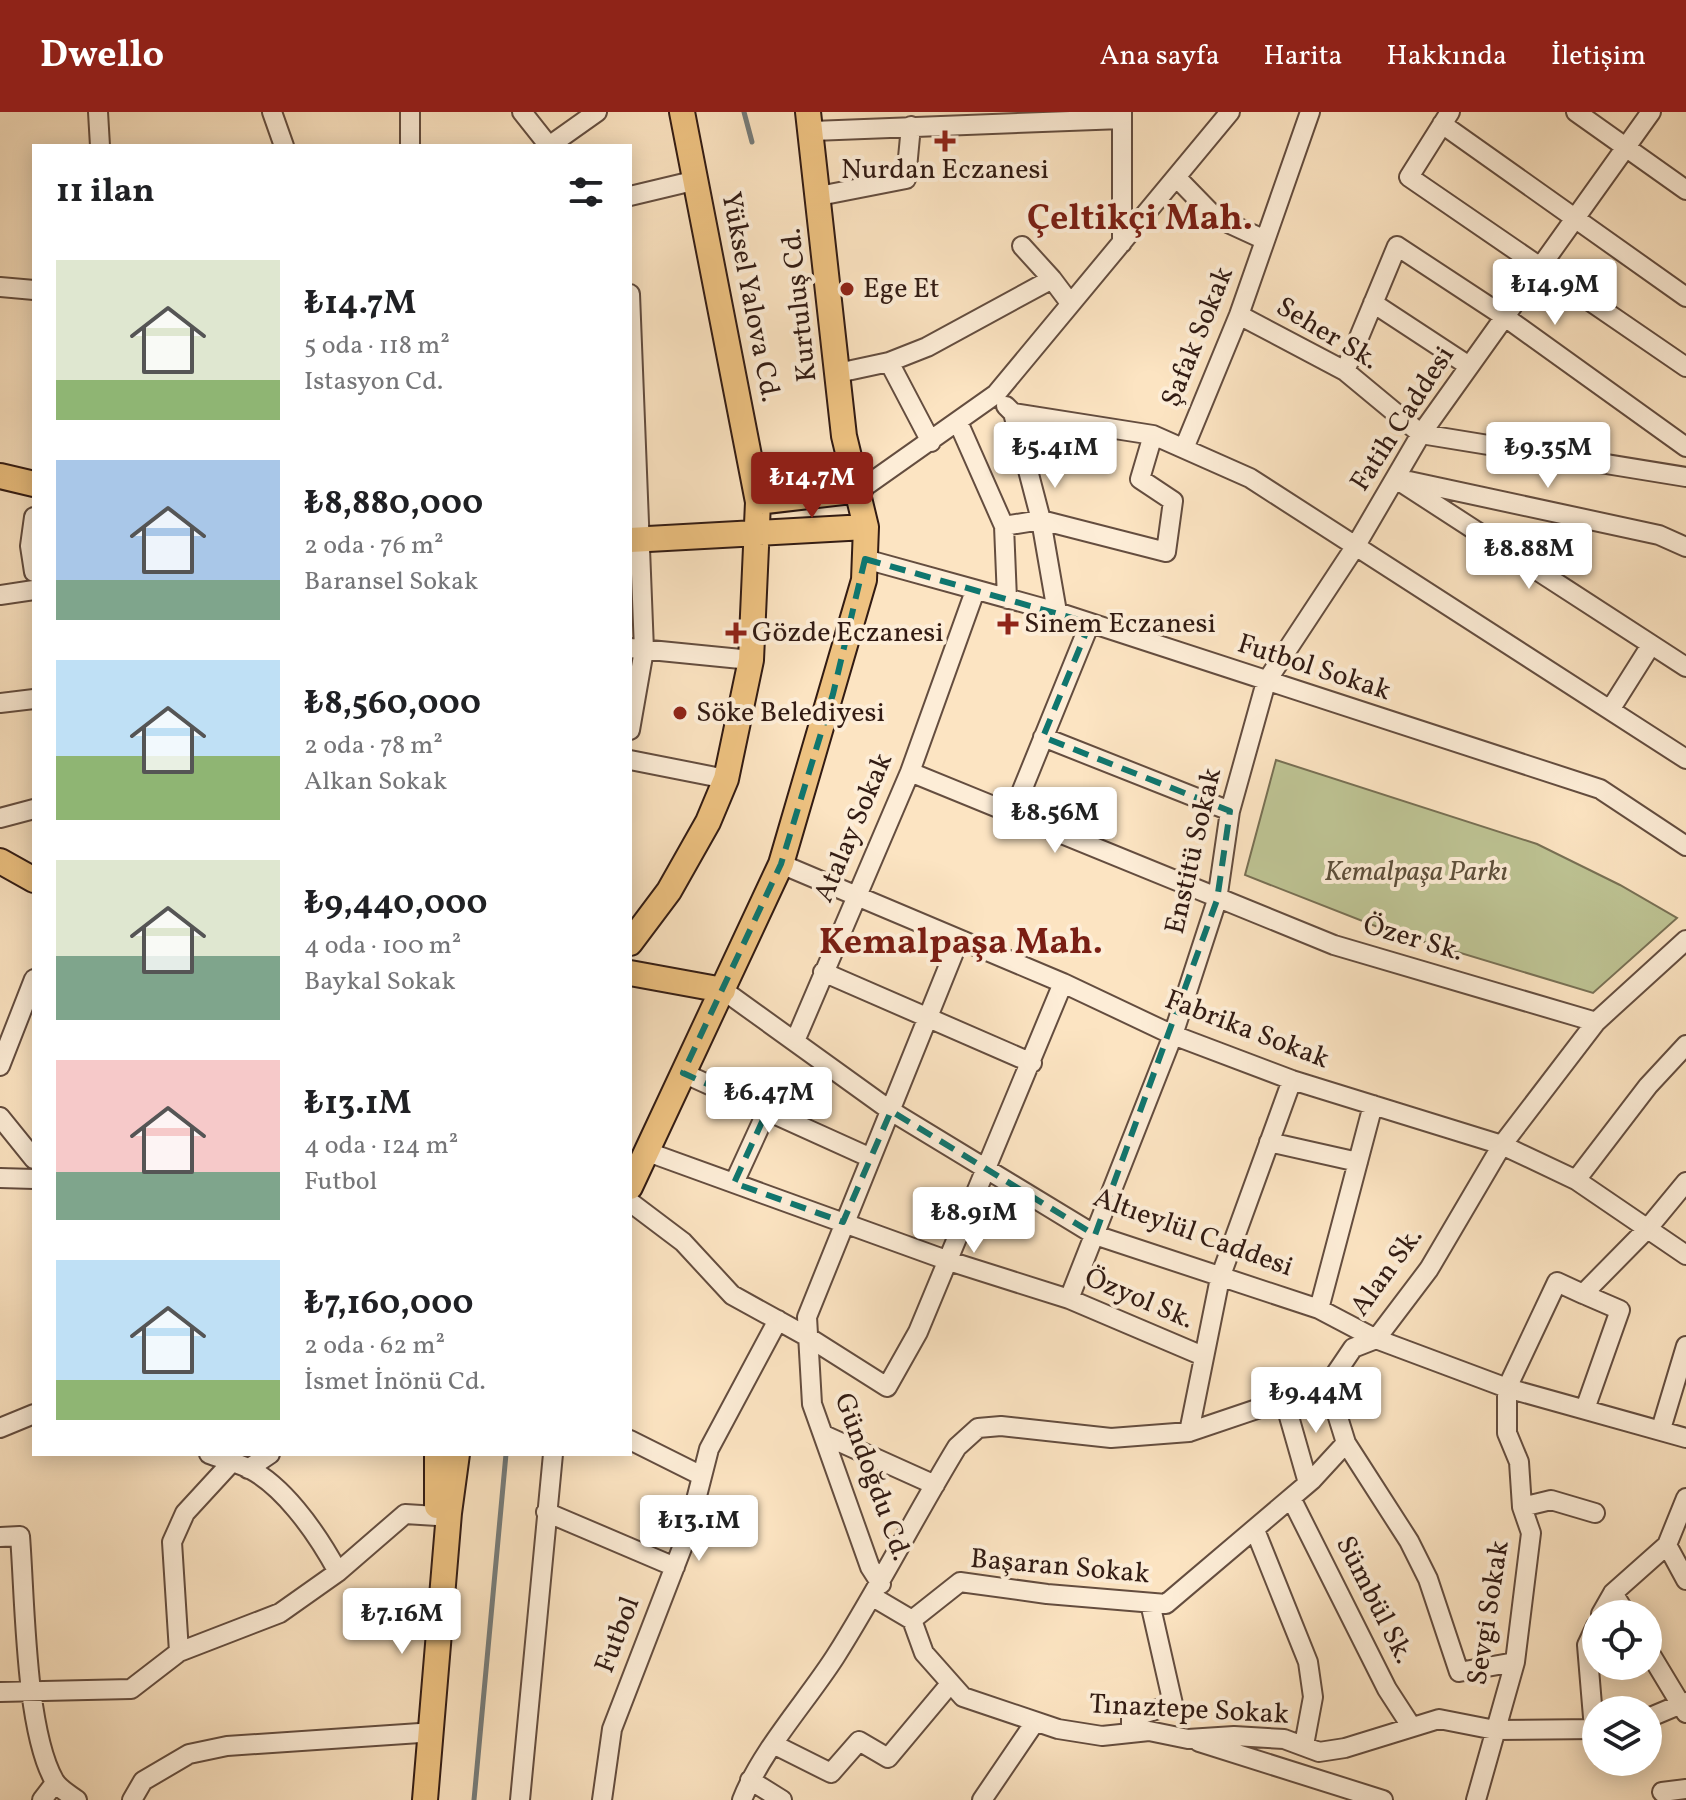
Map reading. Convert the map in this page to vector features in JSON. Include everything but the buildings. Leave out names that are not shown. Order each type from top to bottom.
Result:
[{"type":"main road","name":"Yüksel Yalova Cd.","points":[[632,940],[669,891],[708,822],[726,779],[751,660],[759,532],[758,502],[682,112]]},
{"type":"main road","name":"Kurtuluş Cd.","points":[[632,1182],[781,864],[864,580],[866,527],[860,490],[844,436],[810,122]]},
{"type":"main road","points":[[0,476],[32,484]]},
{"type":"main road","points":[[758,502],[860,490]]},
{"type":"main road","points":[[635,540],[866,527]]},
{"type":"main road","points":[[0,861],[32,879]]},
{"type":"main road","name":"Altıeylül Caddesi","points":[[632,973],[723,990]]},
{"type":"main road","points":[[425,1800],[443,1514],[437,1456]]},
{"type":"main road","points":[[415,1800],[443,1514],[457,1456]]},
{"type":"street","points":[[98,112],[100,144]]},
{"type":"street","points":[[272,112],[283,144]]},
{"type":"street","points":[[410,112],[410,144]]},
{"type":"street","points":[[522,112],[547,144]]},
{"type":"street","points":[[552,144],[597,112]]},
{"type":"street","points":[[860,490],[996,394],[1230,112]]},
{"type":"street","name":"Şafak Sokak","points":[[1185,446],[1239,315],[1310,112]]},
{"type":"street","points":[[1576,112],[1686,190]]},
{"type":"street","name":"Fatih Caddesi","points":[[1266,682],[1355,547],[1421,434],[1651,112]]},
{"type":"street","points":[[810,122],[911,126],[955,118],[1122,116],[1122,243]]},
{"type":"street","points":[[1686,297],[1576,218],[1446,118],[1409,177],[1686,367]]},
{"type":"street","points":[[819,196],[906,179],[911,126]]},
{"type":"street","points":[[1177,178],[1215,217],[1265,240]]},
{"type":"street","points":[[632,196],[697,180]]},
{"type":"street","points":[[1022,246],[1070,303]]},
{"type":"street","points":[[1345,371],[1397,246],[1505,317],[1686,447]]},
{"type":"street","points":[[838,373],[889,362],[927,347],[1052,279]]},
{"type":"street","points":[[0,287],[32,290]]},
{"type":"street","points":[[1373,303],[1469,366]]},
{"type":"street","name":"Seher Sk.","points":[[1239,315],[1345,371],[1421,434]]},
{"type":"street","points":[[632,362],[637,649],[632,707]]},
{"type":"street","points":[[889,362],[931,442]]},
{"type":"street","points":[[996,394],[1013,413],[1041,520],[1057,612]]},
{"type":"street","points":[[1013,413],[1153,435],[1185,446],[1250,478],[1686,759]]},
{"type":"street","points":[[958,422],[1004,526],[1007,599]]},
{"type":"street","points":[[1421,434],[1686,477]]},
{"type":"street","points":[[1004,526],[1041,520],[1166,552],[1173,501],[1140,479],[1153,435]]},
{"type":"street","points":[[1396,479],[1659,535],[1686,547]]},
{"type":"street","points":[[1396,479],[1686,667]]},
{"type":"street","points":[[32,532],[32,559]]},
{"type":"street","name":"Futbol Sokak","points":[[865,559],[1057,612],[1600,789],[1686,846]]},
{"type":"street","points":[[0,595],[32,590]]},
{"type":"street","name":"Atalay Sokak","points":[[795,1041],[910,772],[975,591]]},
{"type":"street","points":[[1012,815],[1090,623]]},
{"type":"street","points":[[1610,710],[1651,645]]},
{"type":"street","points":[[637,649],[751,660]]},
{"type":"street","name":"Enstitü Sokak","points":[[1069,1299],[1173,1035],[1217,900],[1230,811],[1266,682]]},
{"type":"street","points":[[0,703],[32,699]]},
{"type":"street","points":[[1043,737],[1230,811]]},
{"type":"street","points":[[632,760],[726,779]]},
{"type":"street","name":"Özer Sk.","points":[[910,772],[1217,900],[1334,945],[1596,1022]]},
{"type":"street","points":[[0,818],[32,810]]},
{"type":"street","name":"Fabrika Sokak","points":[[781,864],[1063,983],[1173,1035],[1292,1080],[1502,1145],[1576,1180],[1686,1255]]},
{"type":"street","name":"Gündoğdu Cd.","points":[[742,1800],[750,1780],[877,1590],[812,1404],[807,1317],[959,940]]},
{"type":"street","name":"Alan Sk.","points":[[1328,1385],[1353,1348],[1376,1339],[1429,1269],[1502,1145],[1596,1022],[1686,940]]},
{"type":"street","points":[[823,972],[1032,1063]]},
{"type":"street","points":[[632,1204],[683,1242],[732,1295],[808,1337],[887,1387],[918,1332],[949,1261],[984,1168],[1032,1063],[1063,983]]},
{"type":"street","points":[[0,1066],[32,984]]},
{"type":"street","name":"Altıeylül Caddesi","points":[[723,990],[891,1111],[1095,1235],[1319,1309],[1376,1339],[1507,1388],[1686,1438]]},
{"type":"street","points":[[1576,1180],[1648,1086],[1686,1045]]},
{"type":"street","points":[[683,1073],[871,1158]]},
{"type":"street","points":[[1189,1432],[1220,1278],[1292,1080]]},
{"type":"street","points":[[1319,1309],[1373,1105]]},
{"type":"street","points":[[734,1183],[767,1111]]},
{"type":"street","points":[[0,1117],[32,1157]]},
{"type":"street","points":[[1269,1142],[1358,1162]]},
{"type":"street","name":"Özyol Sk.","points":[[645,1151],[949,1261],[1069,1299],[1203,1356]]},
{"type":"street","points":[[0,1178],[32,1179]]},
{"type":"street","points":[[1583,1294],[1648,1228],[1686,1182]]},
{"type":"street","points":[[1507,1388],[1557,1282],[1620,1310],[1585,1409]]},
{"type":"street","name":"Futbol","points":[[602,1800],[612,1729],[675,1567],[709,1449],[778,1320]]},
{"type":"street","points":[[1661,1429],[1686,1346]]},
{"type":"street","points":[[912,1620],[877,1590],[957,1447],[978,1428],[1034,1428],[1111,1438],[1189,1432],[1328,1385],[1346,1443],[1409,1541],[1428,1579],[1459,1672],[1515,1662]]},
{"type":"street","name":"Sevgi Sokak","points":[[1476,1800],[1515,1662],[1531,1533],[1522,1507],[1519,1462],[1507,1433],[1507,1388]]},
{"type":"street","points":[[1284,1399],[1308,1483]]},
{"type":"street","points":[[4,1422],[32,1415]]},
{"type":"street","points":[[824,1435],[935,1485]]},
{"type":"street","points":[[632,1441],[702,1476]]},
{"type":"street","name":"Başaran Sokak","points":[[912,1620],[960,1582],[1047,1594],[1166,1604],[1190,1587],[1241,1538],[1255,1530],[1308,1483],[1346,1443]]},
{"type":"street","points":[[214,1456],[262,1477],[318,1535],[338,1572]]},
{"type":"street","points":[[179,1652],[172,1542],[185,1513],[240,1466],[265,1456]]},
{"type":"street","points":[[523,1795],[553,1456]]},
{"type":"street","name":"Sümbül Sk.","points":[[1291,1498],[1387,1689],[1411,1726]]},
{"type":"street","points":[[1609,1600],[1667,1545],[1686,1498]]},
{"type":"street","points":[[1522,1507],[1551,1500],[1595,1513]]},
{"type":"street","points":[[546,1512],[675,1567]]},
{"type":"street","points":[[0,1692],[131,1689],[179,1652],[280,1613],[338,1572],[405,1514],[443,1514]]},
{"type":"street","points":[[1255,1530],[1308,1662],[1313,1697],[1304,1745]]},
{"type":"street","points":[[0,1537],[20,1536],[32,1691],[43,1755],[55,1783],[77,1800]]},
{"type":"street","points":[[1667,1545],[1686,1580]]},
{"type":"street","points":[[1613,1593],[1617,1600]]},
{"type":"street","points":[[1131,1733],[1131,1718],[1173,1704],[1150,1603]]},
{"type":"street","name":"Tınaztepe Sokak","points":[[912,1620],[924,1653],[963,1697],[1035,1722],[1102,1736],[1149,1731],[1188,1739],[1234,1736],[1284,1739],[1319,1752],[1345,1748],[1439,1719],[1495,1730],[1582,1729]]},
{"type":"street","points":[[1662,1672],[1684,1707],[1662,1714]]},
{"type":"street","points":[[775,1745],[831,1773],[859,1741],[888,1758],[950,1684]]},
{"type":"street","points":[[982,1800],[1035,1722]]},
{"type":"street","points":[[132,1800],[143,1781],[189,1754],[227,1746],[420,1733]]},
{"type":"street","points":[[1188,1739],[1383,1800]]},
{"type":"street","points":[[750,1780],[782,1800]]},
{"type":"street","points":[[42,1800],[55,1783]]},
{"type":"street","points":[[1662,1792],[1686,1789]]},
{"type":"highlighted area","points":[[865,559],[1090,623],[1043,737],[1230,811],[1217,900],[1095,1235],[891,1111],[843,1222],[734,1183],[767,1111],[683,1073],[781,864],[833,694]]},
{"type":"green space","name":"Kemalpaşa Parkı","points":[[1276,760],[1537,844],[1620,885],[1677,918],[1593,993],[1388,931],[1245,875]]},
{"type":"waterway","points":[[744,112],[752,142]]},
{"type":"waterway","points":[[474,1800],[506,1456]]},
{"type":"place","name":"Nurdan Eczanesi","points":[[945,141]]},
{"type":"place","name":"Ege Et","points":[[847,289]]},
{"type":"place","name":"Sinem Eczanesi","points":[[1008,624]]},
{"type":"place","name":"Gözde Eczanesi","points":[[736,633]]},
{"type":"place","name":"Söke Belediyesi","points":[[680,713]]},
{"type":"district","name":"Çeltikçi Mah.","points":[[1140,220]]},
{"type":"district","name":"Kemalpaşa Mah.","points":[[961,944]]}]
